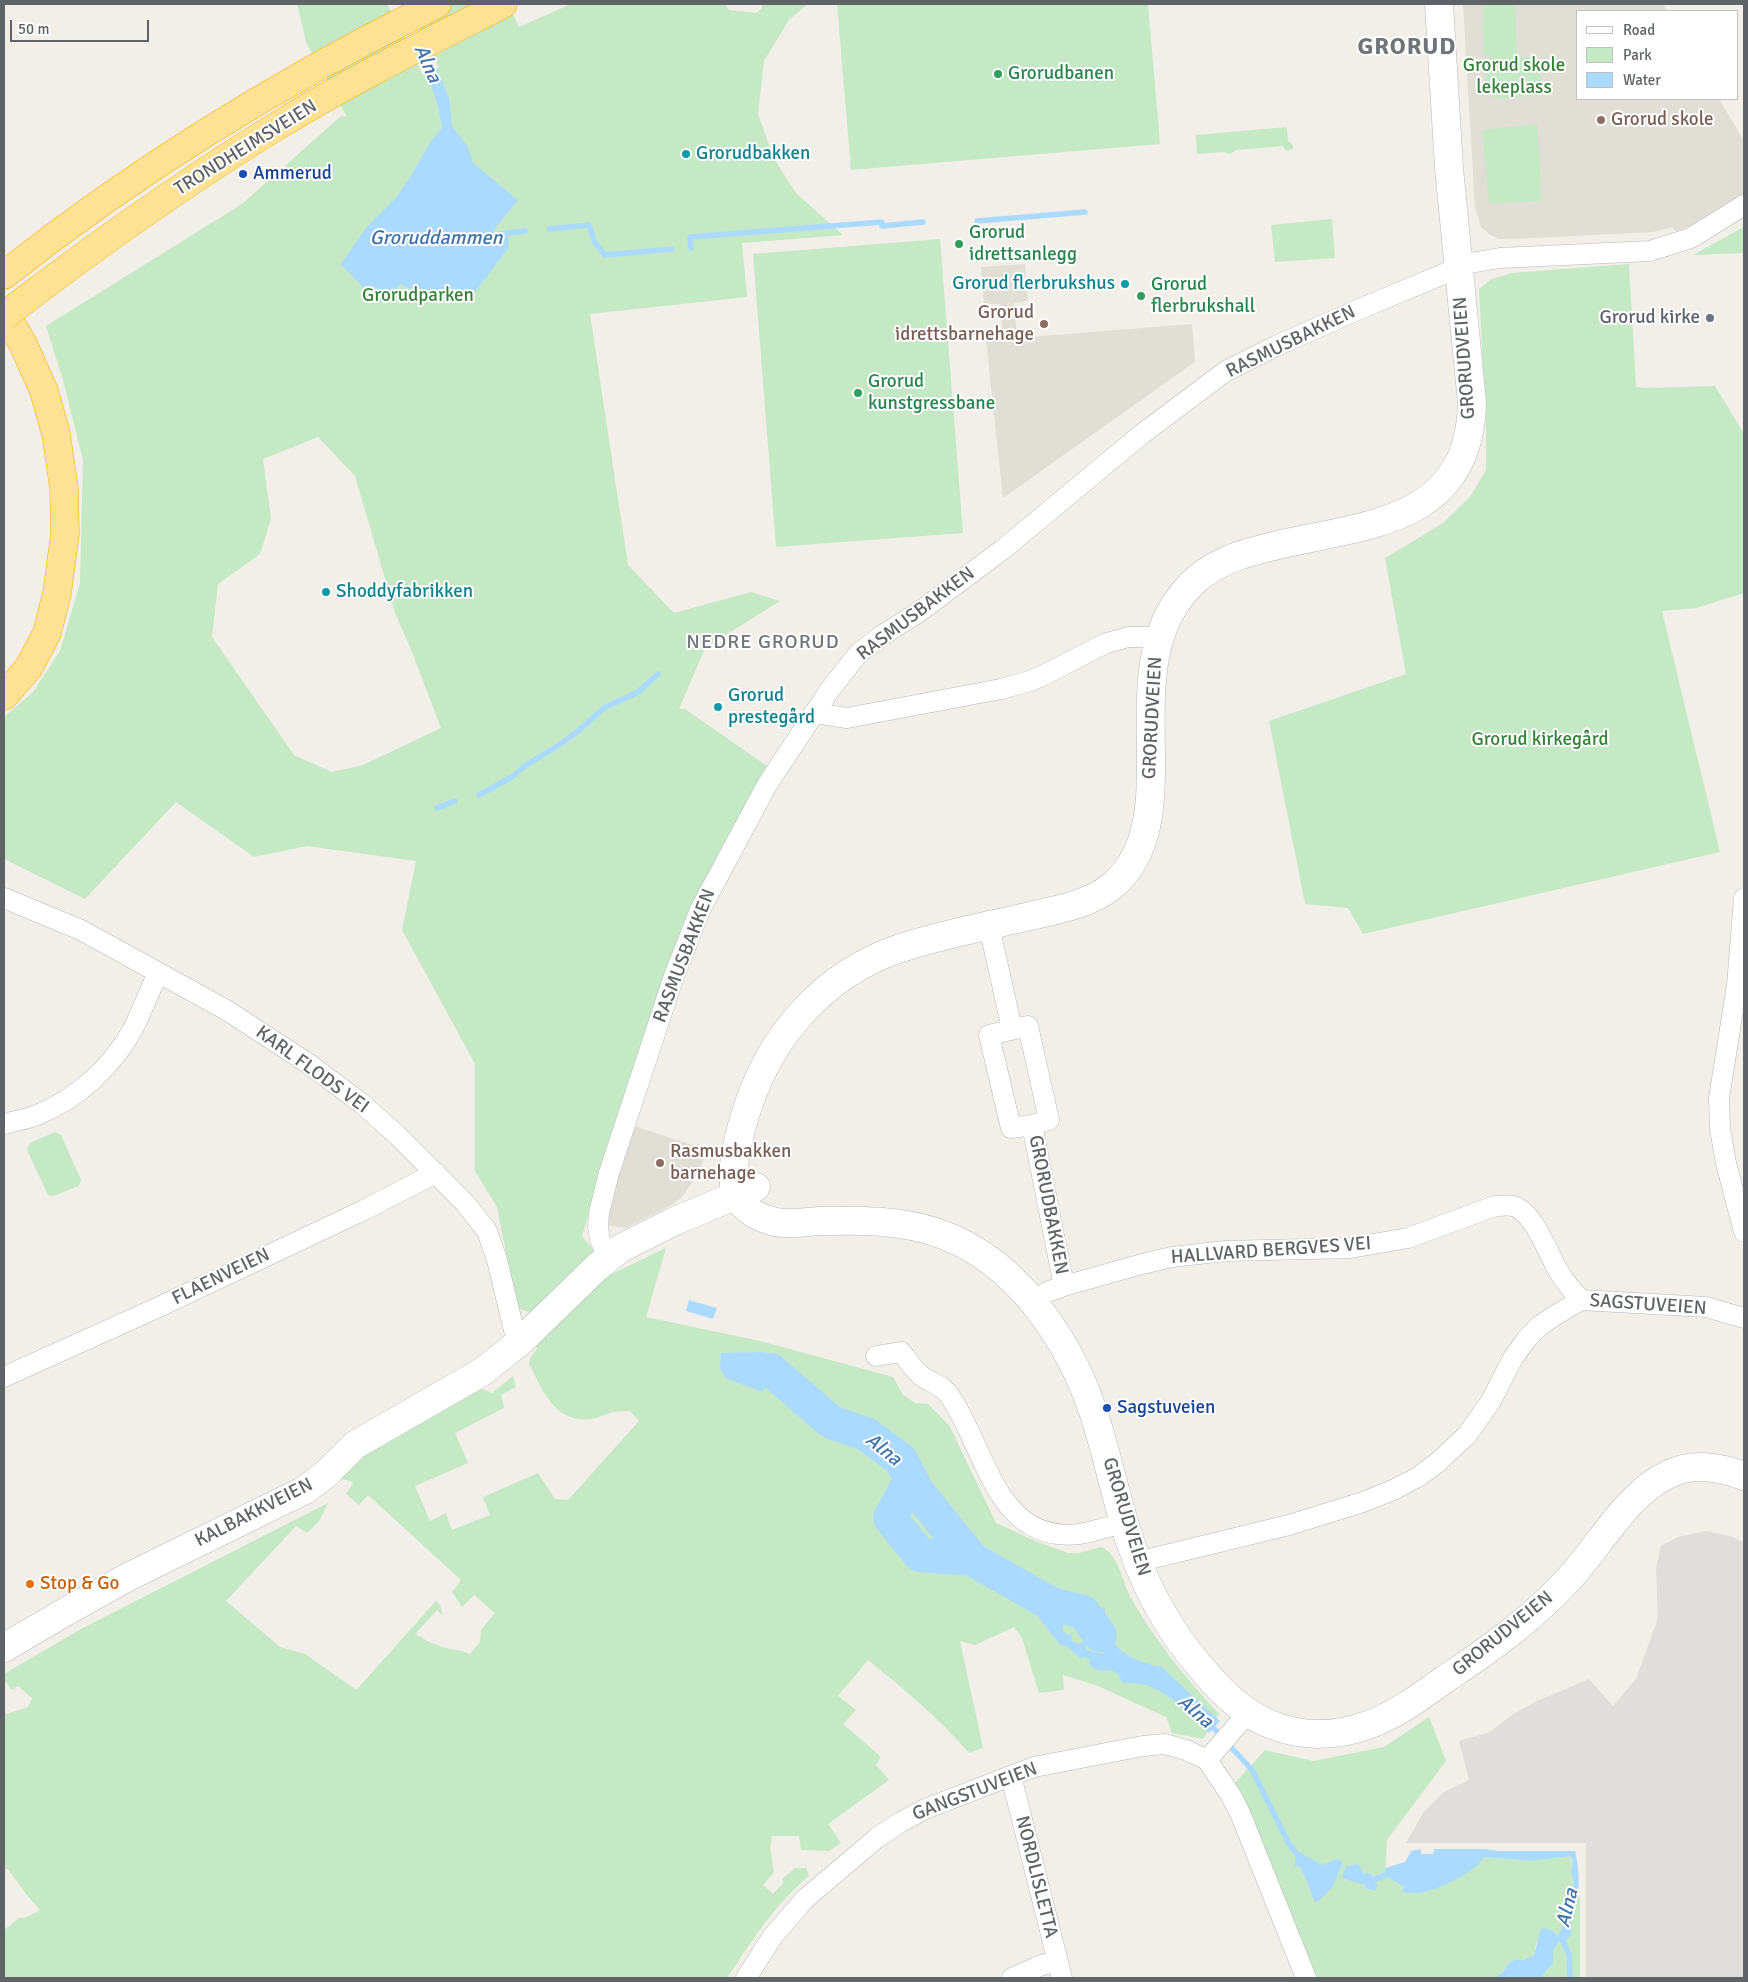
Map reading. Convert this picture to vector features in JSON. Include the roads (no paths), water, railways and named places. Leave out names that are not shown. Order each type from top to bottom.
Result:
[{"type":"highway","name":"TRONDHEIMSVEIEN","points":[[14,267],[160,163],[254,104],[320,66],[437,4]]},
{"type":"highway","name":"TRONDHEIMSVEIEN","points":[[4,316],[179,189],[278,125],[334,93],[503,4]]},
{"type":"highway","points":[[4,311],[23,344],[44,390],[56,434],[64,488],[65,534],[57,593],[47,633],[29,667],[4,696]]},
{"type":"street","name":"GRORUDVEIEN","points":[[1439,4],[1446,126],[1472,420],[1469,439],[1456,469],[1446,484],[1431,498],[1398,516],[1356,528],[1255,550],[1216,566],[1201,575],[1170,611],[1158,637],[1152,672],[1147,821],[1143,838],[1131,863],[1115,884],[1093,898],[924,942],[884,955],[846,974],[814,1000],[784,1034],[765,1065],[748,1104],[739,1137],[739,1148],[733,1174],[746,1191],[747,1208],[764,1219],[786,1223],[890,1223],[938,1233],[956,1240],[991,1260],[1014,1280],[1043,1313],[1066,1350],[1086,1390],[1101,1433],[1124,1523],[1137,1562],[1158,1606],[1185,1649],[1214,1683],[1240,1722],[1299,1733],[1322,1734],[1364,1727],[1387,1717],[1495,1645],[1541,1606],[1572,1575],[1630,1504],[1657,1481],[1673,1472],[1689,1468],[1707,1467],[1744,1476]]},
{"type":"street","name":"RASMUSBAKKEN","points":[[609,1257],[600,1240],[599,1213],[609,1174],[673,979],[709,890],[767,785],[841,674],[867,646],[919,612],[1002,550],[1142,434],[1226,371],[1344,316],[1458,268],[1485,259],[1650,251],[1691,238],[1744,205]]},
{"type":"street","points":[[814,713],[848,718],[1001,689],[1030,681],[1104,644],[1128,637],[1158,637]]},
{"type":"street","name":"KARL FLODS VEI","points":[[4,898],[81,930],[228,1011],[335,1083],[397,1135],[465,1203],[487,1231],[498,1260],[514,1330],[529,1332]]},
{"type":"street","points":[[1744,898],[1737,985],[1719,1098],[1721,1138],[1744,1232]]},
{"type":"street","points":[[989,926],[1012,1029]]},
{"type":"street","points":[[4,1124],[35,1116],[55,1107],[73,1097],[88,1084],[107,1065],[133,1029],[158,973]]},
{"type":"street","name":"GRORUDBAKKEN","points":[[1028,1026],[1048,1120],[1032,1125],[1011,1128],[989,1035],[1012,1029],[1028,1026]]},
{"type":"street","name":"GRORUDBAKKEN","points":[[1032,1125],[1064,1286]]},
{"type":"street","name":"FLAENVEIEN","points":[[4,1377],[161,1306],[436,1174]]},
{"type":"street","points":[[609,1257],[651,1232],[746,1191]]},
{"type":"street","name":"HALLVARD BERGVES VEI","points":[[1032,1300],[1064,1286],[1172,1257],[1242,1250],[1350,1248],[1408,1238],[1496,1206],[1507,1205],[1517,1207],[1524,1212],[1533,1224],[1560,1274],[1581,1300]]},
{"type":"street","name":"KALBAKKVEIEN","points":[[4,1648],[128,1578],[305,1490],[326,1474],[355,1445],[471,1380],[529,1332],[609,1257]]},
{"type":"street","name":"SAGSTUVEIEN","points":[[1137,1562],[1298,1522],[1363,1502],[1392,1490],[1418,1476],[1437,1463],[1467,1435],[1487,1407],[1513,1358],[1538,1327],[1581,1300],[1706,1307],[1744,1318]]},
{"type":"street","points":[[876,1356],[901,1352],[922,1377],[943,1387],[963,1418],[1002,1498],[1013,1513],[1026,1523],[1038,1530],[1063,1534],[1080,1534],[1124,1523]]},
{"type":"street","points":[[1240,1722],[1212,1754],[1240,1813],[1306,1978]]},
{"type":"street","name":"GANGSTUVEIEN","points":[[746,1978],[773,1936],[805,1899],[878,1838],[901,1822],[925,1809],[1034,1767],[1052,1763],[1143,1746],[1165,1744],[1212,1754]]},
{"type":"street","name":"NORDLISLETTA","points":[[1011,1776],[1060,1970]]},
{"type":"street","points":[[1012,1978],[1042,1965],[1060,1970]]},
{"type":"water","name":"Groruddammen","points":[[389,4],[405,4],[449,98],[452,126],[468,147],[473,163],[518,200],[492,232],[499,232],[497,238],[501,235],[508,236],[509,247],[469,300],[432,300],[400,284],[379,304],[341,264],[366,228],[395,199],[431,141],[442,128],[435,95],[429,80]]},
{"type":"water","points":[[689,1300],[717,1308],[713,1319],[686,1311]]},
{"type":"water","points":[[764,1352],[776,1356],[763,1392],[725,1378],[720,1368],[721,1353]]},
{"type":"water","points":[[1089,1600],[1098,1608],[1099,1612],[1103,1607],[1105,1608],[1105,1618],[1102,1622],[1116,1646],[1132,1658],[1154,1666],[1160,1666],[1220,1721],[1209,1733],[1164,1693],[1146,1685],[1122,1682],[1115,1672],[1094,1668],[1089,1664],[1090,1660],[1086,1657],[1080,1658],[1068,1647],[1060,1645],[1039,1618]],"holes":[[[1073,1614],[1082,1622],[1085,1631],[1091,1630],[1094,1643],[1102,1645],[1104,1654],[1086,1650],[1084,1641],[1080,1644],[1073,1642],[1071,1634],[1068,1635],[1063,1631],[1063,1621]]]},
{"type":"water","points":[[1421,1849],[1421,1854],[1433,1854],[1434,1849],[1575,1851],[1579,1883],[1572,1917],[1572,1933],[1564,1943],[1559,1941],[1553,1951],[1553,1963],[1543,1975],[1544,1978],[1494,1978],[1503,1972],[1509,1963],[1514,1960],[1524,1960],[1534,1955],[1541,1929],[1553,1931],[1558,1936],[1565,1922],[1567,1897],[1574,1885],[1571,1871],[1573,1860],[1570,1856],[1532,1861],[1484,1857],[1473,1869],[1444,1885],[1425,1892],[1402,1892],[1404,1887],[1385,1875],[1385,1868],[1405,1862],[1411,1851]]},
{"type":"water","points":[[1299,1852],[1322,1865],[1337,1859],[1343,1862],[1333,1886],[1320,1900],[1315,1902],[1301,1869],[1298,1865],[1294,1868],[1296,1856]]},
{"type":"water","points":[[1358,1864],[1364,1874],[1371,1873],[1373,1881],[1377,1885],[1376,1891],[1365,1888],[1365,1885],[1342,1878],[1346,1866]]},
{"type":"waterway","points":[[977,221],[1085,212]]},
{"type":"waterway","points":[[691,248],[690,237],[882,222],[882,226],[923,222]]},
{"type":"waterway","points":[[549,229],[589,225],[595,243],[605,255],[672,249]]},
{"type":"waterway","points":[[499,234],[525,231]]},
{"type":"waterway","points":[[479,795],[512,777],[526,765],[559,745],[604,708],[638,692],[658,674]]},
{"type":"waterway","points":[[437,808],[455,801]]},
{"type":"waterway","name":"Alna","points":[[771,1370],[831,1422],[866,1434],[901,1460],[917,1491],[972,1559],[1051,1604],[1083,1612],[1100,1635]]},
{"type":"waterway","points":[[911,1479],[890,1518],[920,1555],[972,1559]]},
{"type":"waterway","name":"Alna","points":[[1208,1722],[1252,1770],[1289,1844],[1300,1858]]},
{"type":"waterway","name":"Alna","points":[[1367,1880],[1391,1874]]},
{"type":"waterway","points":[[1562,1939],[1569,1954],[1570,1978]]},
{"type":"place","name":"Grorudbanen","points":[[998,74]]},
{"type":"place","name":"Grorud skole","points":[[1601,120]]},
{"type":"place","name":"Grorudbakken","points":[[686,154]]},
{"type":"place","name":"Ammerud","points":[[243,174]]},
{"type":"place","name":"Grorud idrettsanlegg","points":[[959,244]]},
{"type":"place","name":"Grorud flerbrukshus","points":[[1125,284]]},
{"type":"place","name":"Grorud flerbrukshall","points":[[1141,296]]},
{"type":"place","name":"Grorud kirke","points":[[1710,318]]},
{"type":"place","name":"Grorud idrettsbarnehage","points":[[1044,324]]},
{"type":"place","name":"Grorud kunstgressbane","points":[[858,393]]},
{"type":"place","name":"Shoddyfabrikken","points":[[326,592]]},
{"type":"place","name":"Grorud prestegård","points":[[718,707]]},
{"type":"place","name":"Rasmusbakken barnehage","points":[[660,1163]]},
{"type":"place","name":"Sagstuveien","points":[[1107,1408]]},
{"type":"place","name":"Stop & Go","points":[[30,1584]]},
{"type":"district","name":"GRORUD","points":[[1407,48]]},
{"type":"district","name":"NEDRE GRORUD","points":[[763,643]]},
{"type":"park label","name":"Grorud skole lekeplass","points":[[1514,77]]},
{"type":"park label","name":"Grorudparken","points":[[418,296]]},
{"type":"park label","name":"Grorud kirkegård","points":[[1540,740]]}]
